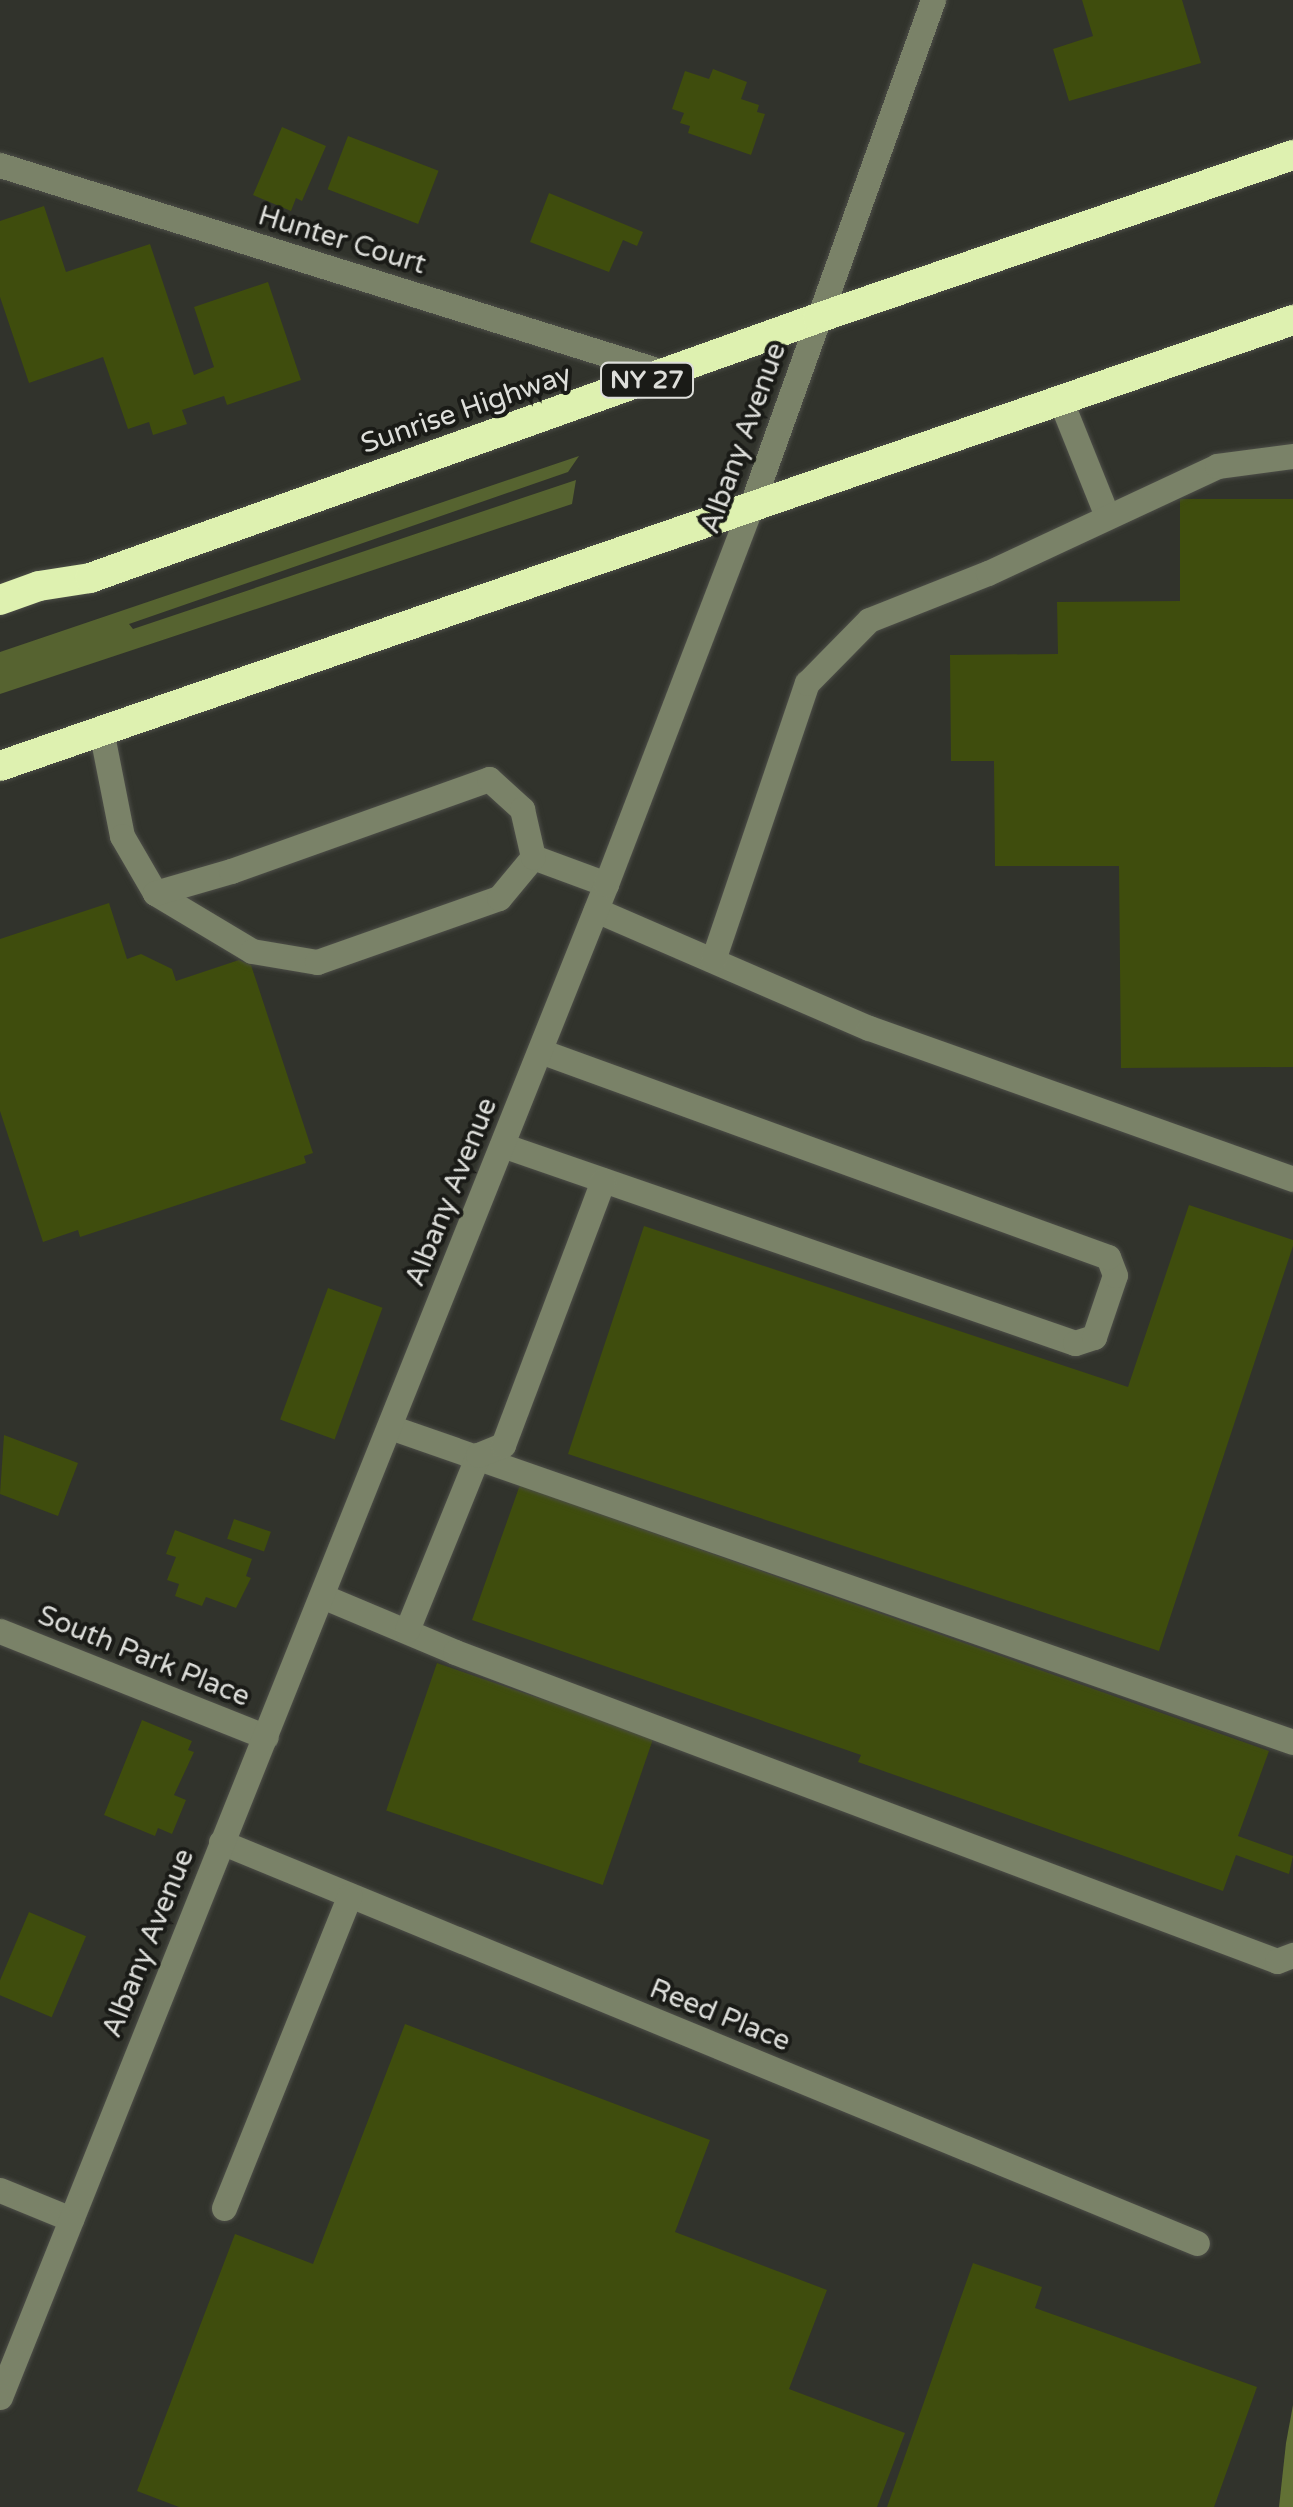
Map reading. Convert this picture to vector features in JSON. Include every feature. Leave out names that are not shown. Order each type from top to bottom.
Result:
[{"type":"highway","name":"Sunrise Highway","points":[[0,600],[39,586],[90,578],[818,318],[1293,155]]},
{"type":"highway","points":[[0,766],[1293,320]]},
{"type":"street","name":"Albany Avenue","points":[[0,2397],[596,910],[752,504],[933,0]]},
{"type":"street","name":"Hunter Court","points":[[0,165],[666,373]]},
{"type":"street","points":[[1060,399],[1107,516]]},
{"type":"street","points":[[713,960],[807,683],[869,620],[988,573],[1217,466],[1293,456]]},
{"type":"street","points":[[101,730],[122,836],[156,892],[252,951],[317,962],[499,898],[533,858]]},
{"type":"street","points":[[156,892],[231,870],[489,779],[522,808],[533,858]]},
{"type":"street","points":[[533,858],[606,884]]},
{"type":"street","points":[[596,910],[869,1028],[1293,1180]]},
{"type":"street","points":[[502,1144],[1075,1343],[1094,1337],[1115,1276],[1108,1257],[540,1051]]},
{"type":"street","points":[[408,1630],[478,1455],[503,1445],[603,1180]]},
{"type":"street","points":[[390,1426],[1293,1742]]},
{"type":"street","points":[[322,1596],[1277,1962],[1293,1955]]},
{"type":"street","name":"South Park Place","points":[[0,1631],[266,1737]]},
{"type":"street","name":"Reed Place","points":[[220,1842],[1196,2243]]},
{"type":"street","points":[[224,2208],[350,1895]]},
{"type":"street","points":[[0,2190],[71,2218]]},
{"type":"green space","points":[[579,456],[568,472],[129,624],[133,629],[576,480],[572,504],[0,694],[0,652]]},
{"type":"green space","points":[[1293,2405],[1293,2507],[1279,2507],[1286,2443]]},
{"type":"building","points":[[1082,0],[1182,0],[1201,63],[1069,101],[1053,49],[1093,36]]},
{"type":"building","points":[[713,69],[747,82],[741,99],[759,105],[757,112],[765,114],[751,155],[688,133],[690,126],[680,123],[684,113],[672,109],[685,71],[709,79]]},
{"type":"building","points":[[282,127],[326,146],[302,201],[296,198],[291,211],[253,195]]},
{"type":"building","points":[[348,136],[439,171],[418,224],[328,189]]},
{"type":"building","points":[[549,193],[643,232],[637,246],[623,240],[609,272],[530,242]]},
{"type":"building","points":[[44,206],[66,272],[150,244],[194,375],[214,367],[194,307],[268,282],[301,380],[227,405],[224,396],[182,410],[187,424],[153,435],[149,422],[128,429],[103,357],[29,383],[0,297],[0,221]]},
{"type":"building","points":[[1180,499],[1293,499],[1293,1067],[1121,1068],[1119,866],[995,866],[994,761],[951,761],[950,655],[1058,654],[1057,602],[1180,601]]},
{"type":"building","points":[[109,903],[127,959],[141,954],[172,969],[176,981],[239,960],[251,965],[313,1153],[304,1156],[306,1163],[80,1237],[78,1230],[43,1242],[0,1111],[0,939]]},
{"type":"building","points":[[1189,1205],[1293,1240],[1293,1246],[1159,1651],[568,1454],[644,1226],[1128,1387]]},
{"type":"building","points":[[328,1288],[383,1308],[335,1439],[280,1420]]},
{"type":"building","points":[[4,1435],[78,1463],[58,1516],[0,1494]]},
{"type":"building","points":[[521,1482],[584,1505],[583,1508],[1269,1751],[1238,1836],[1293,1856],[1289,1874],[1236,1855],[1223,1891],[858,1762],[861,1755],[472,1620]]},
{"type":"building","points":[[234,1519],[271,1532],[264,1552],[227,1539]]},
{"type":"building","points":[[175,1530],[252,1559],[246,1576],[251,1578],[236,1608],[206,1597],[202,1606],[175,1596],[179,1584],[167,1580],[176,1557],[166,1554]]},
{"type":"building","points":[[437,1663],[654,1738],[603,1885],[386,1811]]},
{"type":"building","points":[[142,1720],[192,1741],[188,1750],[194,1752],[174,1795],[186,1800],[172,1834],[158,1828],[155,1836],[104,1815]]},
{"type":"building","points":[[29,1912],[86,1936],[52,2017],[0,1995],[0,1980]]},
{"type":"building","points":[[405,2024],[710,2140],[675,2232],[827,2290],[789,2389],[905,2433],[877,2507],[179,2507],[137,2491],[235,2234],[313,2264]]},
{"type":"building","points":[[973,2263],[1042,2287],[1035,2308],[1257,2387],[1214,2507],[887,2507]]}]
